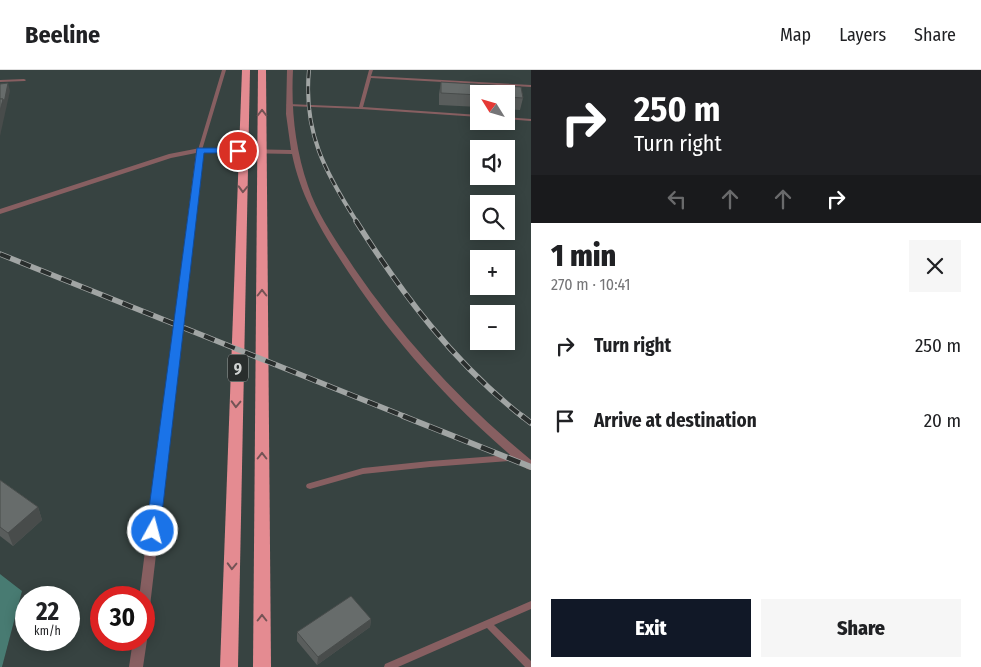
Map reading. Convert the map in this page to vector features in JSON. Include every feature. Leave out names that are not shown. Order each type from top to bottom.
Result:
[{"type":"highway","name":"9","points":[[229,667],[246,70]]},
{"type":"highway","name":"9","points":[[262,70],[262,667]]},
{"type":"street","points":[[290,70],[288,105],[295,152],[305,187],[320,221],[374,305],[439,382],[489,431],[531,466]]},
{"type":"street","points":[[0,212],[170,156],[200,150],[295,152]]},
{"type":"street","points":[[146,586],[200,150]]},
{"type":"street","points":[[136,667],[138,651]]},
{"type":"lane","points":[[200,150],[224,70]]},
{"type":"lane","points":[[361,108],[371,70]]},
{"type":"lane","points":[[369,77],[531,86]]},
{"type":"lane","points":[[0,81],[24,80]]},
{"type":"lane","points":[[288,105],[470,115]]},
{"type":"lane","points":[[515,119],[531,120]]},
{"type":"lane","points":[[310,486],[363,471],[509,458],[517,455]]},
{"type":"lane","points":[[388,667],[531,605]]},
{"type":"lane","points":[[488,624],[531,667]]},
{"type":"shaded area","points":[[0,70],[531,70],[531,667],[2,667],[15,618],[15,651],[80,651],[80,586],[16,586],[0,574]]},
{"type":"green space","points":[[0,574],[16,586],[15,618],[2,667],[0,667]]},
{"type":"building","points":[[441,82],[489,85],[470,85],[470,95],[441,93]]},
{"type":"building","points":[[8,83],[4,103],[3,99],[0,99],[0,84]]},
{"type":"building","points":[[515,87],[521,87],[523,98],[515,98]]},
{"type":"building","points":[[0,99],[3,99],[0,111]]},
{"type":"building","points":[[0,480],[38,507],[8,533],[0,527]]},
{"type":"building","points":[[351,596],[371,619],[318,657],[297,632]]},
{"type":"railway","points":[[309,70],[309,113],[313,132],[326,168],[357,222]]},
{"type":"railway","points":[[356,221],[411,301],[452,351],[474,374],[523,417]]},
{"type":"railway","points":[[0,254],[406,417]]},
{"type":"railway","points":[[403,416],[531,467]]},
{"type":"railway","points":[[522,416],[531,423]]},
{"type":"route","points":[[153,531],[200,150],[238,151]]}]
